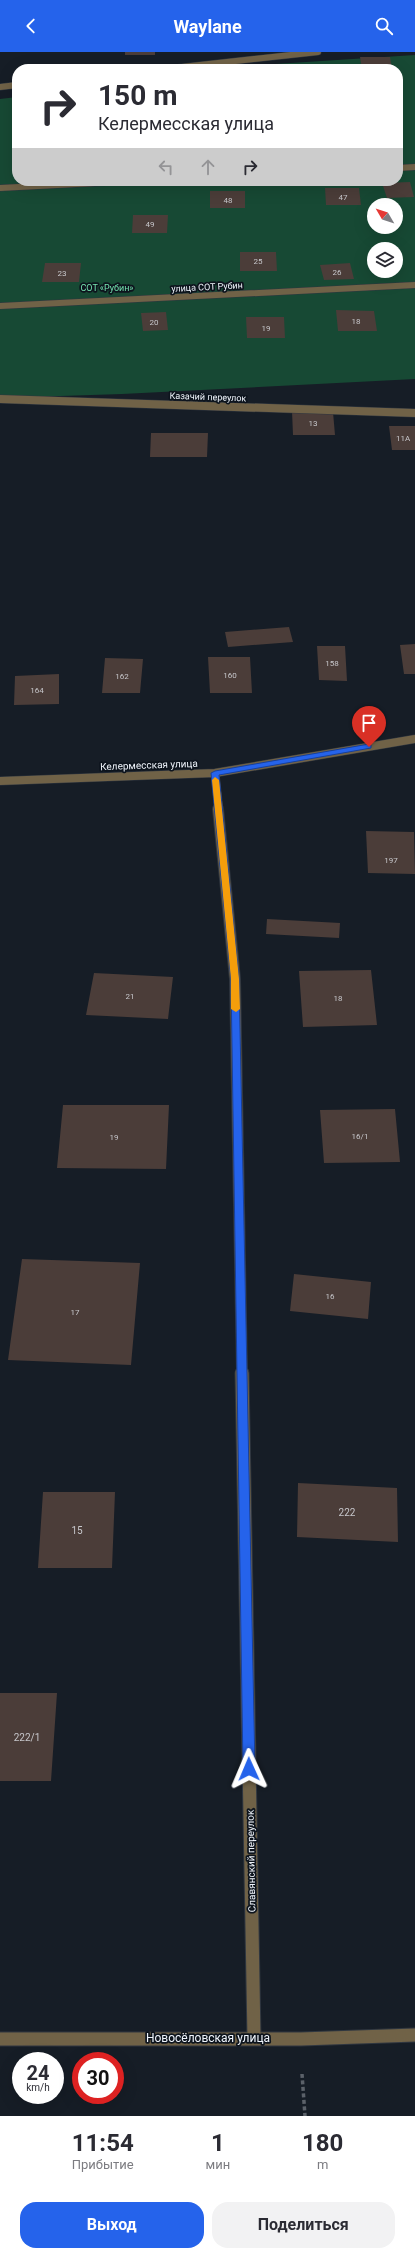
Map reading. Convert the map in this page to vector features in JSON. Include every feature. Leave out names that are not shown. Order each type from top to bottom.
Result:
[{"type":"street","points":[[208,64],[318,52]]},
{"type":"street","points":[[0,87],[12,86]]},
{"type":"street","points":[[403,168],[415,167]]},
{"type":"street","points":[[0,188],[38,186]]},
{"type":"street","name":"улица СОТ Рубин","points":[[0,306],[415,285]]},
{"type":"street","name":"Казачий переулок","points":[[0,399],[415,413]]},
{"type":"street","name":"Келермесская улица","points":[[0,781],[215,773],[415,739]]},
{"type":"street","name":"Славянский переулок","points":[[215,773],[235,979],[254,2038]]},
{"type":"street","name":"Новосёловская улица","points":[[0,2039],[301,2039],[415,2035]]},
{"type":"path","points":[[301,2039],[304,2116]]},
{"type":"green space","name":"СОТ «Рубин»","points":[[415,55],[415,379],[122,394],[0,398],[0,99],[12,98],[12,186],[403,186],[403,64],[275,64]]},
{"type":"building","points":[[125,52],[155,52],[155,55],[125,55]]},
{"type":"building","points":[[360,57],[390,57],[391,64],[361,64]]},
{"type":"building","points":[[403,182],[410,182],[414,197],[387,198],[383,186],[403,186]]},
{"type":"building","points":[[325,188],[359,188],[361,205],[326,205]]},
{"type":"building","points":[[210,191],[245,191],[245,208],[210,208]]},
{"type":"building","points":[[133,215],[168,215],[167,233],[132,233]]},
{"type":"building","points":[[240,252],[276,252],[277,271],[240,271]]},
{"type":"building","points":[[45,263],[81,263],[79,282],[42,282]]},
{"type":"building","points":[[350,263],[354,279],[324,280],[320,265]]},
{"type":"building","points":[[336,310],[374,311],[377,331],[338,331]]},
{"type":"building","points":[[166,312],[168,330],[143,331],[141,313]]},
{"type":"building","points":[[246,317],[284,317],[285,338],[247,338]]},
{"type":"building","points":[[292,411],[333,412],[335,435],[293,435]]},
{"type":"building","points":[[389,426],[415,426],[415,450],[392,450]]},
{"type":"building","points":[[151,433],[208,433],[207,457],[150,457]]},
{"type":"building","points":[[289,627],[293,642],[228,647],[225,632]]},
{"type":"building","points":[[415,644],[415,674],[404,674],[400,645]]},
{"type":"building","points":[[317,646],[345,646],[347,681],[319,680]]},
{"type":"building","points":[[208,657],[250,657],[252,693],[210,693]]},
{"type":"building","points":[[105,658],[143,659],[140,693],[102,693]]},
{"type":"building","points":[[59,674],[59,704],[14,705],[15,676]]},
{"type":"building","points":[[366,831],[414,832],[415,874],[368,873]]},
{"type":"building","points":[[267,919],[340,923],[339,938],[266,934]]},
{"type":"building","points":[[371,970],[377,1025],[303,1027],[299,971]]},
{"type":"building","points":[[94,973],[173,977],[168,1019],[86,1015]]},
{"type":"building","points":[[63,1105],[169,1105],[166,1169],[57,1168]]},
{"type":"building","points":[[395,1109],[400,1162],[324,1163],[320,1110]]},
{"type":"building","points":[[22,1259],[140,1263],[131,1365],[8,1360]]},
{"type":"building","points":[[294,1274],[371,1282],[368,1319],[290,1311]]},
{"type":"building","points":[[298,1483],[397,1488],[398,1542],[297,1537]]},
{"type":"building","points":[[43,1492],[115,1492],[112,1568],[38,1568]]},
{"type":"building","points":[[0,1693],[57,1693],[51,1781],[0,1781]]},
{"type":"slow traffic","points":[[215,780],[235,979],[236,1009]]},
{"type":"route","points":[[249,1769],[235,979],[215,773],[369,747]]}]
